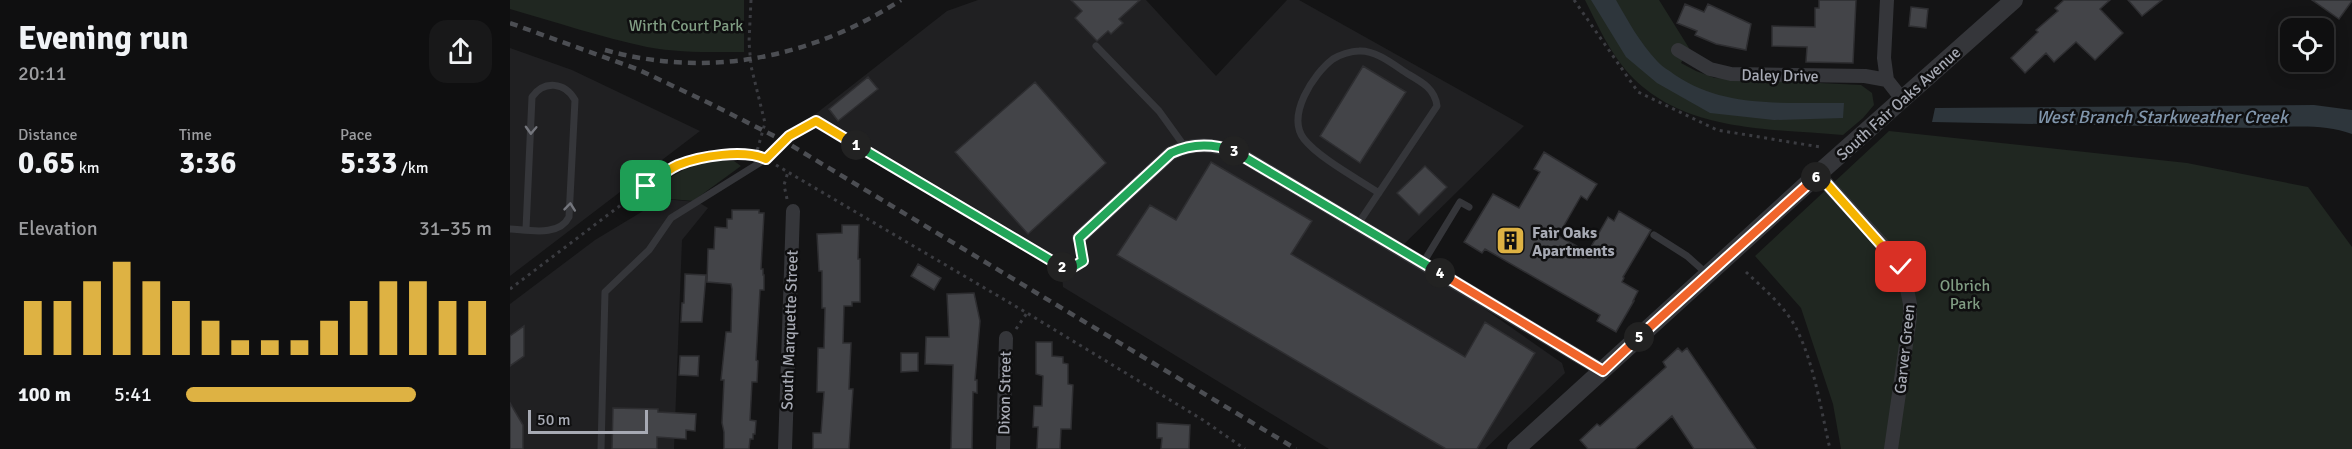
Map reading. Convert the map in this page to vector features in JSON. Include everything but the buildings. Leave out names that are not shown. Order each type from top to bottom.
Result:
[{"type":"street","points":[[1887,0],[1884,58],[1887,80],[1902,99]]},
{"type":"street","name":"South Fair Oaks Avenue","points":[[1516,449],[1818,174],[2014,0]]},
{"type":"street","name":"Daley Drive","points":[[1678,50],[1710,69],[1731,74],[1865,76],[1887,80]]},
{"type":"street","points":[[1079,238],[1171,153],[1185,147],[1203,144],[1220,146],[1238,153],[1603,371]]},
{"type":"street","name":"Garver Green","points":[[1818,174],[1893,256],[1901,267],[1909,290],[1910,317],[1891,449]]},
{"type":"street","name":"South Marquette Street","points":[[785,449],[793,211]]},
{"type":"street","name":"Dixon Street","points":[[1003,449],[1006,338]]},
{"type":"lane","points":[[1096,46],[1159,111],[1185,147]]},
{"type":"lane","points":[[1358,224],[1379,193],[1437,106],[1432,91],[1421,81],[1373,53],[1360,51],[1348,53],[1333,59],[1317,77],[1300,102],[1298,120],[1303,137],[1316,150],[1379,193]]},
{"type":"lane","points":[[510,229],[526,229],[557,229],[567,221],[570,212],[575,100],[572,93],[560,85],[546,86],[532,97],[526,229]]},
{"type":"lane","points":[[602,449],[605,292],[649,250],[671,218],[766,159],[789,136],[816,121],[1058,266],[1067,269],[1083,261],[1079,238]]},
{"type":"lane","points":[[1423,263],[1460,202],[1469,207]]},
{"type":"lane","points":[[1654,235],[1687,256],[1707,275]]},
{"type":"path","points":[[510,289],[676,166],[711,157],[756,154],[765,123],[751,66],[749,42],[751,0]]},
{"type":"path","points":[[1574,0],[1638,92],[1717,130],[1820,147]]},
{"type":"path","points":[[766,159],[1027,313],[1203,420],[1239,448],[1245,449]]},
{"type":"path","points":[[788,172],[784,193],[793,211]]},
{"type":"path","points":[[1746,272],[1775,301],[1797,330],[1812,371],[1830,449]]},
{"type":"path","points":[[1006,338],[1016,330],[1027,313]]},
{"type":"shaded area","points":[[978,0],[1146,0],[1216,76],[1287,0],[1299,0],[1524,126],[1399,249],[1562,363],[1565,373],[1485,449],[1329,449],[1063,287],[1061,264],[813,116],[947,11]]},
{"type":"shaded area","points":[[510,48],[572,70],[700,131],[510,276]]},
{"type":"shaded area","points":[[663,199],[698,202],[708,208],[682,240],[674,449],[510,449],[510,304],[595,240]]},
{"type":"green space","name":"Wirth Court Park","points":[[510,0],[744,0],[744,52],[683,51],[647,47],[510,9]]},
{"type":"green space","points":[[1585,0],[1659,0],[1689,48],[1681,63],[1715,78],[1861,85],[1872,93],[1874,105],[1843,135],[1751,127],[1691,114],[1664,102],[1639,84],[1613,53]]},
{"type":"green space","name":"Olbrich Park","points":[[1889,131],[2187,163],[2308,187],[2352,247],[2352,449],[1841,449],[1833,404],[1801,308],[1755,256]]},
{"type":"green space","points":[[711,161],[734,161],[741,166],[693,201],[659,198],[649,190],[685,169]]},
{"type":"water","points":[[1591,0],[1616,0],[1640,39],[1657,61],[1694,86],[1735,99],[1778,103],[1844,103],[1843,118],[1774,120],[1710,113],[1657,83],[1626,57]]},
{"type":"water","name":"West Branch Starkweather Creek","points":[[2314,105],[2352,110],[2352,134],[2329,128],[2305,126],[2257,128],[1932,122],[1935,108]]},
{"type":"railway","points":[[605,50],[644,59],[682,63],[758,58],[795,49],[831,36],[867,20],[901,0]]},
{"type":"railway","points":[[510,23],[637,69],[784,141],[1296,449]]},
{"type":"place","name":"Fair Oaks Apartments","points":[[1511,241]]},
{"type":"route","points":[[646,186],[676,166],[711,157],[756,154],[766,159],[789,136],[816,121],[1058,266],[1067,269],[1083,261],[1079,238],[1171,153],[1183,147],[1203,144],[1220,146],[1238,153],[1603,371],[1818,174],[1901,267]]}]
